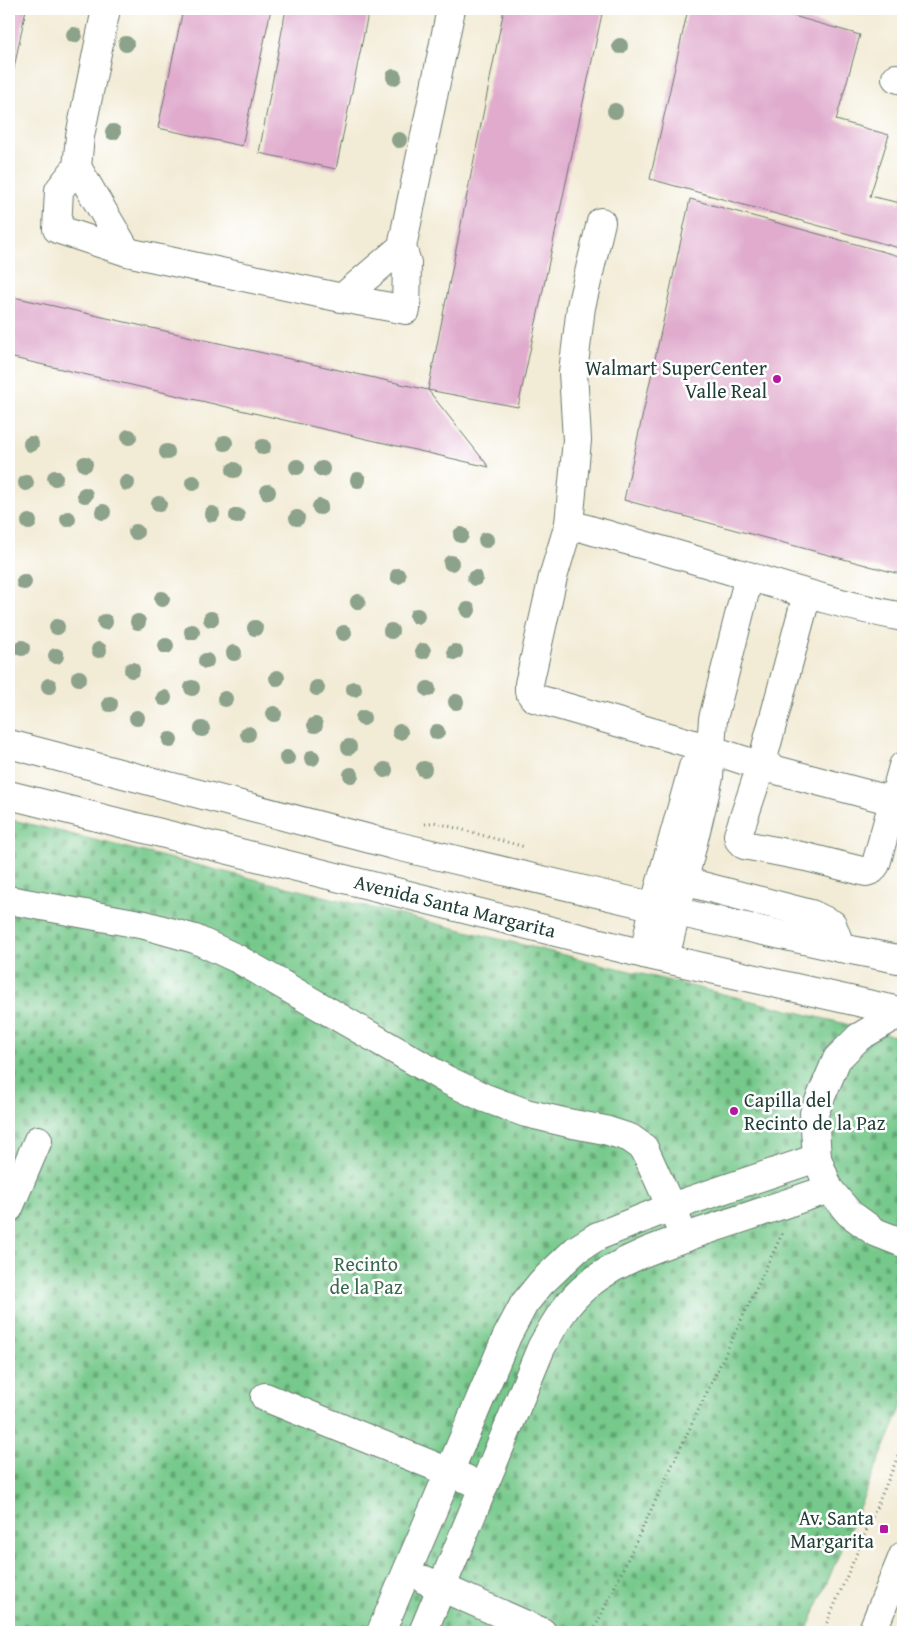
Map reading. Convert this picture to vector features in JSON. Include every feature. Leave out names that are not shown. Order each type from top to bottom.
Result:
[{"type":"main road","points":[[106,9],[80,136],[77,167],[59,190],[57,229],[127,252],[406,310],[407,263],[402,247],[451,9]]},
{"type":"main road","points":[[77,167],[127,252]]},
{"type":"main road","points":[[601,222],[581,307],[573,372],[577,440],[569,524],[553,577],[529,690],[534,698],[706,747],[761,766],[893,801]]},
{"type":"main road","points":[[342,298],[402,247]]},
{"type":"main road","points":[[569,524],[807,594],[872,611],[903,616]]},
{"type":"main road","points":[[654,956],[665,910],[691,771],[706,747],[749,576]]},
{"type":"main road","points":[[807,594],[761,766],[738,834],[739,840],[744,845],[806,857],[866,872],[872,870],[876,864],[903,766]]},
{"type":"main road","points":[[9,744],[393,845],[665,910],[903,960]]},
{"type":"main road","points":[[665,910],[683,881],[708,777],[706,747]]},
{"type":"main road","name":"Avenida Santa Margarita","points":[[9,794],[654,956],[903,1012]]},
{"type":"main road","points":[[683,881],[811,914],[832,924],[841,948]]},
{"type":"main road","points":[[9,900],[145,925],[195,939],[238,959],[447,1080],[485,1098],[526,1113],[605,1130],[630,1138],[644,1148],[685,1238]]},
{"type":"main road","points":[[903,1012],[859,1037],[837,1059],[814,1113],[816,1158],[829,1188],[849,1213],[875,1232],[903,1242]]},
{"type":"main road","points":[[9,1208],[38,1140]]},
{"type":"main road","points":[[381,1632],[507,1336],[524,1304],[541,1283],[577,1249],[598,1236],[671,1207],[816,1158]]},
{"type":"main road","points":[[423,1632],[541,1348],[557,1319],[573,1298],[609,1270],[630,1259],[829,1188]]},
{"type":"main road","points":[[265,1397],[484,1486]]},
{"type":"main road","points":[[872,1632],[903,1556]]},
{"type":"main road","points":[[407,1572],[542,1632]]},
{"type":"path","points":[[593,1632],[784,1229]]},
{"type":"path","points":[[823,1632],[903,1445]]},
{"type":"green space","name":"Recinto de la Paz","points":[[9,819],[903,1038],[903,1404],[806,1632],[9,1632]]},
{"type":"building","points":[[9,9],[26,9],[10,88],[9,88]]},
{"type":"building","points":[[183,9],[271,9],[242,146],[158,128]]},
{"type":"building","points":[[286,9],[369,9],[336,169],[259,153]]},
{"type":"building","points":[[504,9],[603,9],[518,407],[428,390]]},
{"type":"building","points":[[688,9],[769,9],[860,35],[836,120],[889,135],[870,196],[900,203],[903,190],[903,249],[650,179]]},
{"type":"building","name":"Walmart SuperCenter Valle Real","points":[[690,199],[903,257],[903,575],[624,500]]},
{"type":"building","points":[[9,296],[428,390],[489,467],[9,357]]},
{"type":"place","name":"Walmart SuperCenter Valle Real","points":[[777,379]]},
{"type":"place","name":"Capilla del Recinto de la Paz","points":[[734,1111]]},
{"type":"place","name":"Av. Santa Margarita","points":[[884,1529]]}]
